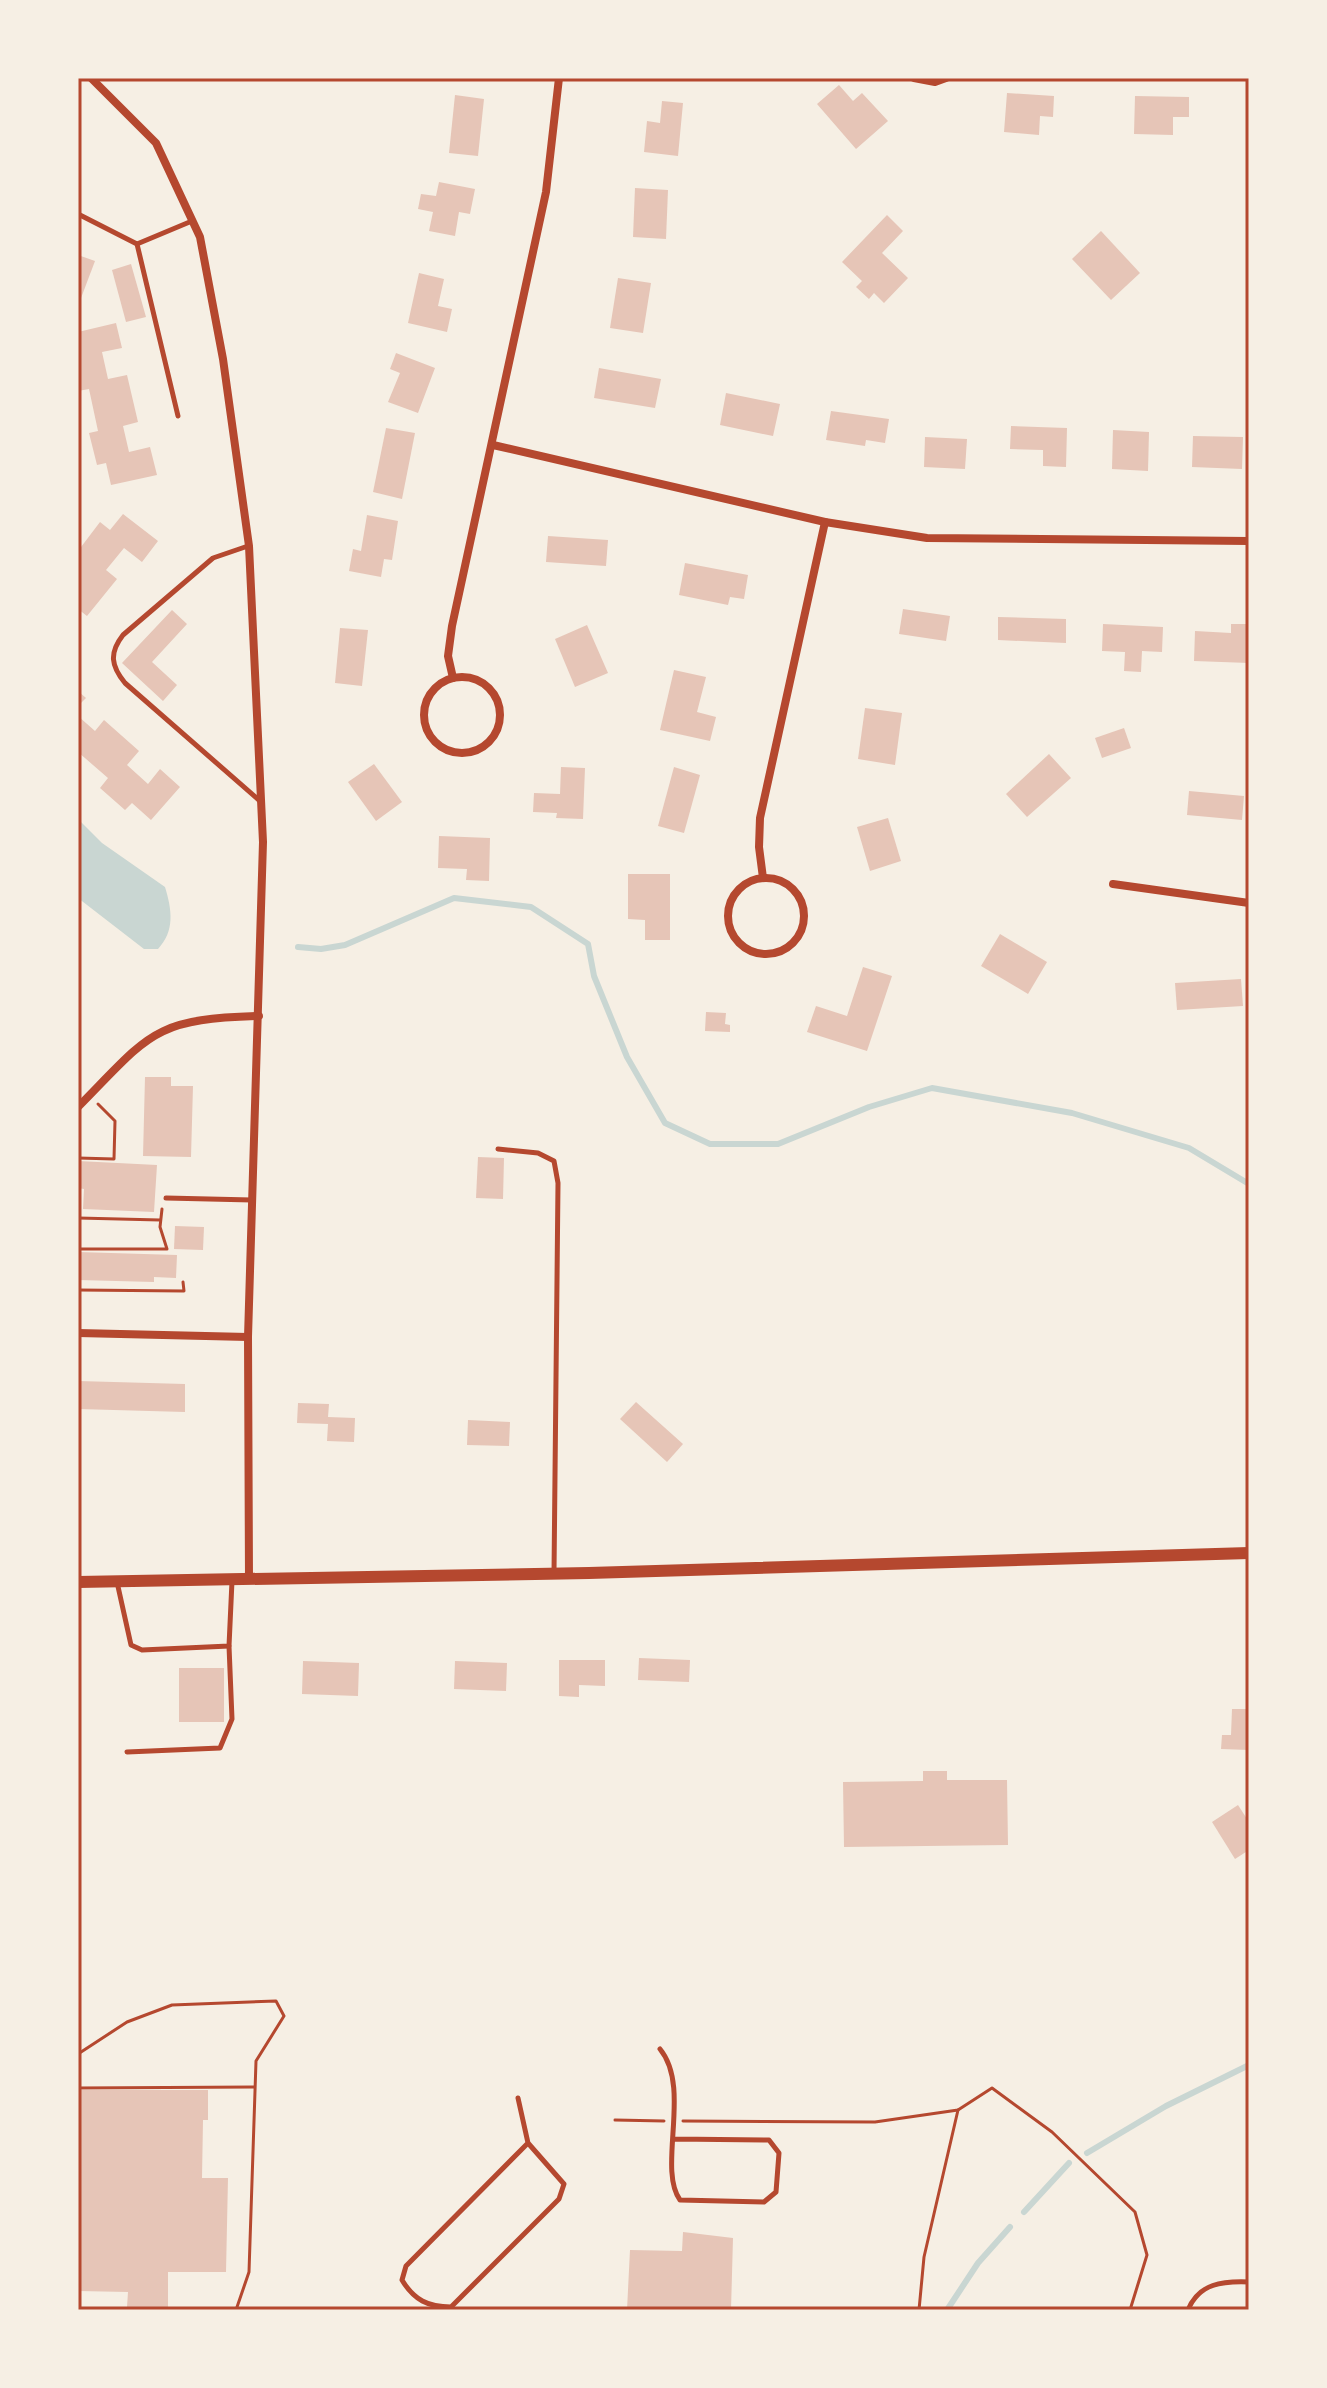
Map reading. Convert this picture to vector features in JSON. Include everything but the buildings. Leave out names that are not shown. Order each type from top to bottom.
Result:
[{"type":"street","points":[[91,78],[156,143],[200,237],[223,359],[249,546],[262,802],[259,1016],[248,1337],[249,1580]]},
{"type":"street","points":[[453,678],[448,656],[452,626],[546,192],[559,78]]},
{"type":"street","points":[[914,78],[935,82],[946,78]]},
{"type":"street","points":[[493,445],[825,522],[927,538],[1249,541]]},
{"type":"street","points":[[763,878],[760,818],[825,522]]},
{"type":"street","points":[[453,678],[474,679],[484,684],[497,700],[500,710],[497,731],[491,740],[473,751],[462,753],[441,746],[433,739],[425,719],[425,709],[435,689],[453,678]]},
{"type":"street","points":[[763,878],[774,878],[792,888],[803,906],[804,916],[798,937],[791,944],[761,954],[741,945],[729,926],[728,915],[730,904],[742,886],[763,878]]},
{"type":"street","points":[[1113,884],[1249,903]]},
{"type":"street","points":[[78,1107],[145,1039],[169,1025],[205,1017],[259,1016]]},
{"type":"street","points":[[78,1333],[248,1337]]},
{"type":"street","points":[[78,1582],[554,1574],[1249,1553]]},
{"type":"lane","points":[[78,214],[137,244],[193,221]]},
{"type":"lane","points":[[137,244],[178,416]]},
{"type":"lane","points":[[249,546],[213,558],[123,635],[115,646],[112,660],[114,670],[125,683],[262,802]]},
{"type":"lane","points":[[498,1149],[547,1156],[554,1161],[558,1183],[554,1574]]},
{"type":"lane","points":[[166,1198],[253,1200]]},
{"type":"lane","points":[[127,1752],[220,1748],[232,1719],[229,1646],[232,1580]]},
{"type":"lane","points":[[117,1581],[131,1645],[142,1650],[229,1646]]},
{"type":"lane","points":[[660,2049],[670,2062],[675,2121],[674,2139],[673,2191],[680,2200],[764,2202],[776,2192],[779,2153],[769,2140],[674,2139]]},
{"type":"lane","points":[[518,2098],[528,2143],[561,2176],[564,2184],[559,2199],[451,2307],[432,2307],[419,2301],[402,2280],[406,2266],[528,2143]]},
{"type":"lane","points":[[1188,2310],[1202,2289],[1225,2281],[1249,2282]]},
{"type":"path","points":[[78,1158],[114,1159],[115,1121],[89,1096]]},
{"type":"path","points":[[78,1249],[167,1249],[160,1220],[166,1198]]},
{"type":"path","points":[[78,1218],[160,1220]]},
{"type":"path","points":[[78,1290],[184,1291],[183,1282]]},
{"type":"path","points":[[78,2054],[127,2022],[172,2005],[276,2001],[284,2016],[256,2061],[249,2272],[236,2310]]},
{"type":"path","points":[[78,2088],[255,2087]]},
{"type":"path","points":[[615,2120],[875,2122],[958,2110],[992,2088],[1052,2132],[1135,2212],[1147,2255],[1130,2310]]},
{"type":"path","points":[[919,2310],[924,2257],[958,2110]]},
{"type":"shaded area","points":[[78,819],[102,843],[165,887],[170,928],[158,949],[144,949],[78,898]]},
{"type":"waterway","points":[[298,947],[321,949],[345,945],[454,898],[531,907],[588,944],[594,976],[627,1057],[665,1123],[710,1144],[778,1144],[869,1107],[932,1088],[1072,1113],[1189,1148],[1249,1184]]},
{"type":"waterway","points":[[1087,2153],[1166,2106],[1249,2065]]},
{"type":"waterway","points":[[1024,2212],[1069,2163]]},
{"type":"waterway","points":[[947,2310],[978,2263],[1010,2227]]}]
